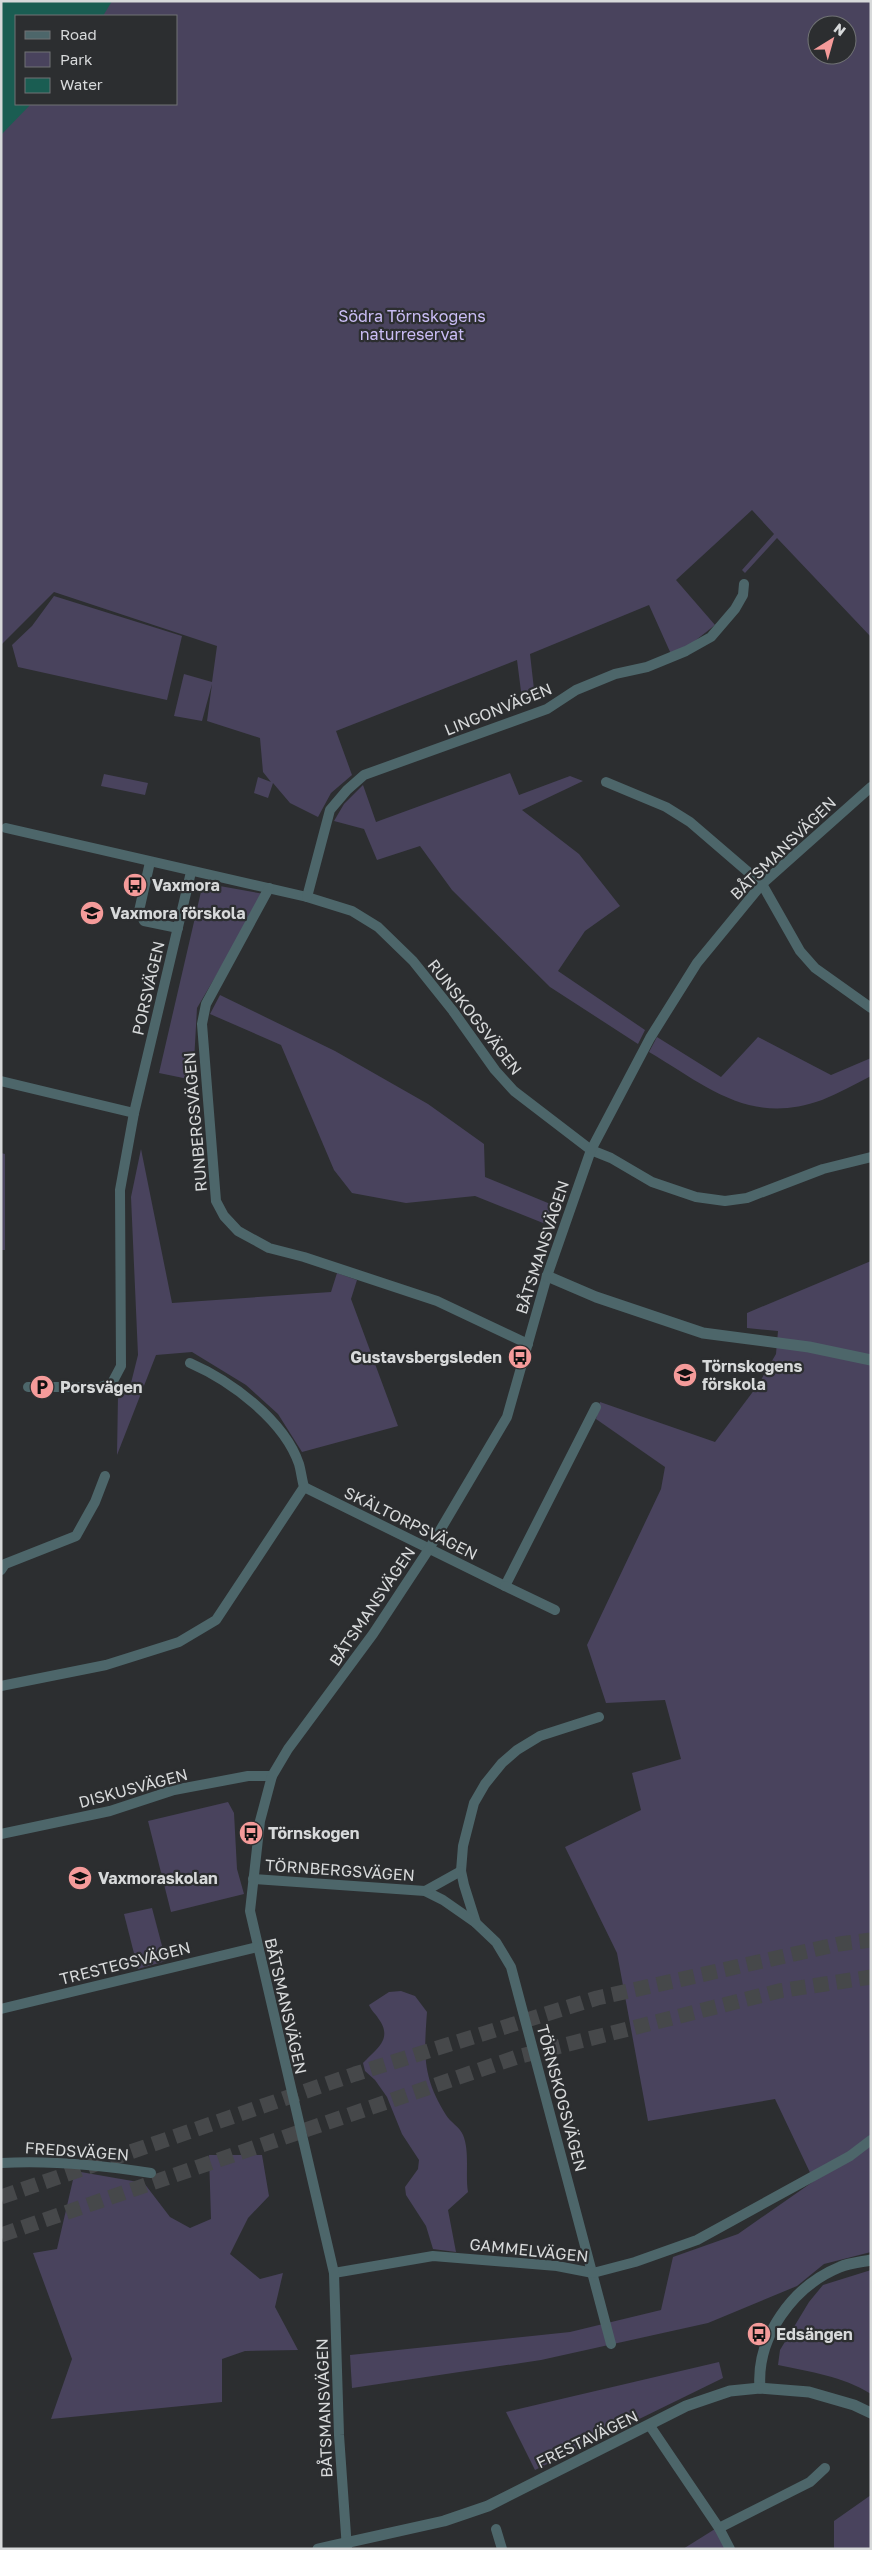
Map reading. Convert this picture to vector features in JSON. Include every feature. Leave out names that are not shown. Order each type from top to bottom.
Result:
[{"type":"street","name":"LINGONVÄGEN","points":[[308,897],[330,810],[347,790],[364,775],[547,709],[576,690],[615,674],[647,667],[686,651],[711,637],[743,595],[744,584]]},
{"type":"street","points":[[606,782],[666,808],[690,822],[762,884],[800,951],[815,968],[871,1008]]},
{"type":"street","name":"BÅTSMANSVÄGEN","points":[[347,2546],[340,2435],[334,2274],[310,2162],[287,2076],[250,1911],[260,1821],[272,1776],[288,1749],[373,1634],[429,1549],[507,1417],[547,1276],[591,1150],[650,1038],[697,963],[762,884],[871,787]]},
{"type":"street","points":[[6,828],[191,872]]},
{"type":"street","name":"PORSVÄGEN","points":[[150,862],[139,911],[140,917],[144,921],[178,928]]},
{"type":"street","name":"RUNSKOGSVÄGEN","points":[[191,872],[308,897],[352,911],[371,923],[390,938],[413,961],[453,1011],[495,1070],[514,1092],[591,1150],[611,1158],[652,1182],[696,1197],[725,1201],[747,1198],[823,1169],[871,1157]]},
{"type":"street","name":"PORSVÄGEN","points":[[28,1387],[101,1387],[112,1383],[118,1376],[121,1366],[120,1190],[134,1112],[191,872]]},
{"type":"street","name":"RUNBERGSVÄGEN","points":[[270,888],[206,1004],[202,1024],[216,1201],[224,1216],[238,1231],[269,1248],[437,1301],[528,1344]]},
{"type":"street","points":[[1,1081],[134,1112]]},
{"type":"street","points":[[547,1276],[596,1298],[703,1333],[809,1347],[871,1360]]},
{"type":"street","points":[[1,1686],[113,1663],[179,1642],[216,1620],[304,1487],[298,1463],[278,1427],[241,1393],[213,1373],[190,1363]]},
{"type":"street","points":[[505,1586],[596,1407]]},
{"type":"street","points":[[1,1570],[5,1564],[76,1536],[95,1502],[105,1476]]},
{"type":"street","name":"SKÄLTORPSVÄGEN","points":[[304,1487],[555,1610]]},
{"type":"street","points":[[476,1924],[461,1871],[463,1846],[474,1803],[485,1784],[502,1763],[540,1736],[599,1717]]},
{"type":"street","name":"DISKUSVÄGEN","points":[[1,1834],[110,1811],[174,1790],[248,1776],[272,1776]]},
{"type":"street","points":[[425,1891],[461,1871]]},
{"type":"street","name":"TÖRNBERGSVÄGEN","points":[[253,1879],[425,1891],[443,1900],[476,1924]]},
{"type":"street","name":"TÖRNSKOGSVÄGEN","points":[[476,1924],[496,1942],[511,1967],[611,2344]]},
{"type":"street","name":"TRESTEGSVÄGEN","points":[[1,2009],[257,1947]]},
{"type":"street","name":"GAMMELVÄGEN","points":[[334,2274],[433,2256],[557,2266],[593,2273],[635,2262],[696,2240],[850,2156],[871,2140]]},
{"type":"street","name":"FREDSVÄGEN","points":[[1,2163],[32,2161],[98,2164],[151,2173]]},
{"type":"street","points":[[760,2388],[758,2370],[763,2349],[785,2310],[800,2293],[819,2277],[842,2266],[871,2260]]},
{"type":"street","name":"FRESTAVÄGEN","points":[[318,2549],[347,2546],[444,2521],[488,2506],[705,2398],[730,2391],[760,2388],[809,2392],[854,2405],[871,2414]]},
{"type":"street","points":[[650,2426],[719,2528],[730,2549]]},
{"type":"street","points":[[719,2528],[810,2482],[825,2468]]},
{"type":"street","points":[[496,2529],[502,2549]]},
{"type":"green space","name":"Södra Törnskogens naturreservat","points":[[47,1],[871,1],[871,637],[777,538],[745,573],[742,570],[774,534],[752,510],[676,580],[715,625],[691,644],[671,654],[649,605],[530,654],[535,698],[523,707],[517,660],[336,731],[352,775],[331,793],[318,817],[290,803],[273,783],[268,798],[254,793],[258,777],[271,782],[263,772],[260,738],[207,721],[212,684],[202,721],[174,716],[184,674],[212,682],[217,646],[54,592],[1,645],[1,77],[15,105],[178,105],[178,15],[39,15]]},
{"type":"green space","points":[[54,596],[182,636],[167,700],[18,667],[12,645],[32,626]]},
{"type":"green space","points":[[510,773],[519,795],[570,776],[583,781],[522,810],[579,854],[620,906],[585,931],[558,971],[645,1030],[638,1044],[550,987],[452,890],[420,846],[377,860],[364,829],[334,821],[344,804],[363,785],[376,822]]},
{"type":"green space","points":[[104,774],[148,783],[145,795],[101,786]]},
{"type":"green space","points":[[203,883],[264,894],[197,1008],[193,1080],[159,1073]]},
{"type":"green space","points":[[220,995],[335,1051],[428,1104],[484,1144],[485,1177],[560,1208],[553,1227],[475,1196],[406,1203],[352,1193],[334,1170],[281,1045],[210,1014]]},
{"type":"green space","points":[[657,1037],[721,1077],[758,1037],[831,1075],[871,1058],[871,1076],[822,1100],[796,1107],[773,1108],[751,1105],[731,1099],[711,1089],[649,1052]]},
{"type":"green space","points":[[141,1149],[172,1303],[331,1292],[337,1273],[357,1280],[351,1299],[398,1426],[302,1452],[278,1414],[246,1385],[192,1352],[156,1355],[117,1455],[118,1395],[131,1383],[138,1355],[131,1197]]},
{"type":"green space","points":[[1,1153],[5,1154],[5,1250],[1,1250]]},
{"type":"green space","points":[[871,1261],[871,2252],[824,2264],[797,2286],[708,2323],[541,2360],[352,2388],[350,2355],[570,2332],[661,2310],[673,2257],[738,2234],[814,2181],[775,2099],[648,2121],[617,1953],[565,1847],[641,1810],[632,1773],[681,1759],[665,1700],[606,1703],[587,1645],[661,1489],[665,1467],[596,1419],[600,1402],[715,1442],[758,1385],[776,1354],[778,1331],[747,1328],[747,1313]]},
{"type":"green space","points":[[228,1802],[234,1813],[237,1869],[244,1894],[171,1912],[148,1821]]},
{"type":"green space","points":[[152,1908],[166,1961],[138,1969],[124,1914]]},
{"type":"green space","points":[[401,1991],[415,1996],[427,2012],[425,2053],[432,2088],[448,2118],[462,2132],[465,2142],[468,2192],[448,2210],[456,2252],[433,2249],[426,2226],[406,2195],[405,2187],[418,2169],[419,2160],[402,2134],[387,2097],[375,2080],[365,2071],[363,2063],[378,2048],[384,2038],[382,2025],[369,2005],[389,1992]]},
{"type":"green space","points":[[209,2155],[262,2155],[269,2196],[248,2218],[230,2254],[260,2279],[283,2273],[275,2307],[298,2350],[245,2351],[222,2359],[222,2402],[51,2419],[72,2359],[33,2253],[57,2249],[75,2171],[144,2183],[170,2217],[190,2228],[211,2219]]},
{"type":"green space","points":[[871,2270],[871,2394],[838,2379],[778,2365],[780,2350],[809,2302],[823,2285]]},
{"type":"green space","points":[[719,2362],[723,2378],[535,2470],[506,2412]]},
{"type":"green space","points":[[871,2495],[871,2549],[834,2549],[834,2521]]},
{"type":"green space","points":[[715,2529],[726,2549],[683,2549]]},
{"type":"water","points":[[1,1],[112,1],[104,15],[15,15],[15,105],[30,105],[1,135]]},
{"type":"tunnel","points":[[1,2197],[355,2074],[597,1998],[839,1944],[871,1940]]},
{"type":"tunnel","points":[[1,2235],[517,2057],[779,1991],[871,1977]]},
{"type":"place","name":"Vaxmora","points":[[135,885]]},
{"type":"place","name":"Vaxmora förskola","points":[[92,913]]},
{"type":"place","name":"Gustavsbergsleden","points":[[520,1357]]},
{"type":"place","name":"Törnskogens förskola","points":[[685,1375]]},
{"type":"place","name":"Porsvägen","points":[[42,1387]]},
{"type":"place","name":"Törnskogen","points":[[251,1833]]},
{"type":"place","name":"Vaxmoraskolan","points":[[80,1878]]},
{"type":"place","name":"Edsängen","points":[[759,2334]]}]
